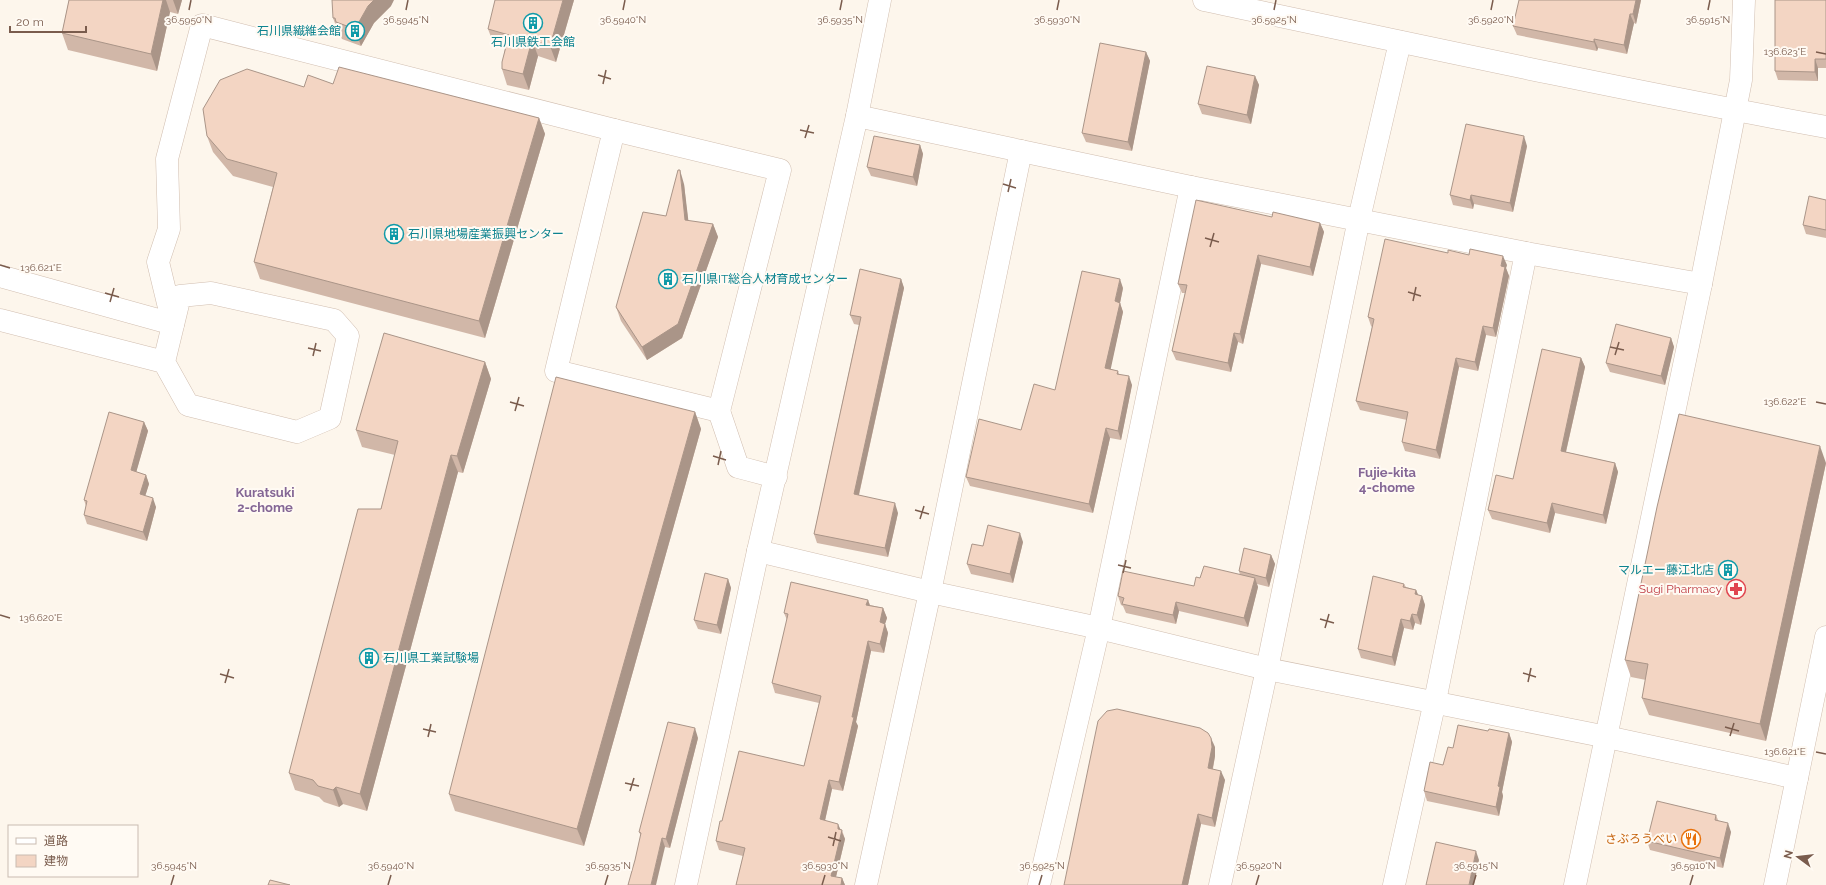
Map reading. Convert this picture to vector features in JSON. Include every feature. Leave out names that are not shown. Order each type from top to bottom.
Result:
[{"type":"street","points":[[686,885],[758,551],[857,116],[880,0]]},
{"type":"street","points":[[1204,0],[1735,111],[1826,127]]},
{"type":"street","points":[[1575,885],[1701,284],[1741,80],[1744,0]]},
{"type":"street","points":[[173,324],[158,262],[169,229],[167,159],[202,25],[614,130],[780,170],[719,411],[738,467],[776,477]]},
{"type":"street","points":[[1220,885],[1267,670],[1359,219],[1400,42]]},
{"type":"street","points":[[857,116],[1191,187],[1526,253],[1701,284]]},
{"type":"street","points":[[614,130],[556,371],[719,411]]},
{"type":"street","points":[[866,885],[930,592],[1021,151]]},
{"type":"street","points":[[1039,885],[1099,628],[1191,187]]},
{"type":"street","points":[[1394,885],[1435,702],[1526,253]]},
{"type":"street","points":[[0,276],[173,324]]},
{"type":"street","points":[[211,293],[334,320],[348,336],[330,418],[297,432],[188,405],[164,362],[180,296],[211,293]]},
{"type":"street","points":[[0,320],[164,362]]},
{"type":"street","points":[[758,551],[930,592],[1099,628],[1267,670],[1607,737],[1797,778]]},
{"type":"street","points":[[1775,885],[1826,637]]},
{"type":"building","points":[[69,0],[163,0],[151,54],[62,33]]},
{"type":"building","points":[[332,0],[374,0],[368,6],[355,29],[336,22],[335,18],[333,18]]},
{"type":"building","name":"石川県鉄工会館","points":[[495,0],[563,0],[550,46],[532,40],[523,74],[502,69],[502,62],[509,35],[488,29]]},
{"type":"building","points":[[1519,0],[1636,0],[1633,14],[1630,14],[1624,45],[1594,39],[1594,42],[1513,26]]},
{"type":"building","points":[[1775,0],[1826,0],[1826,59],[1815,59],[1815,72],[1775,71]]},
{"type":"building","points":[[1100,43],[1146,52],[1128,142],[1082,133]]},
{"type":"building","points":[[1207,66],[1255,76],[1247,115],[1198,104]]},
{"type":"building","name":"石川県地場産業振興センター","points":[[339,67],[539,118],[479,321],[254,262],[277,173],[227,159],[207,136],[203,109],[220,80],[247,69],[304,87],[308,75],[333,84]]},
{"type":"building","points":[[1466,124],[1524,136],[1510,203],[1471,195],[1470,200],[1450,195]]},
{"type":"building","points":[[874,136],[920,145],[913,177],[867,167]]},
{"type":"building","name":"石川県IT総合人材育成センター","points":[[678,170],[680,170],[685,220],[713,224],[678,324],[642,347],[616,307],[643,212],[666,216]]},
{"type":"building","points":[[1809,196],[1826,200],[1826,230],[1803,225]]},
{"type":"building","points":[[1196,200],[1272,217],[1273,212],[1320,223],[1310,267],[1258,255],[1240,334],[1234,333],[1228,363],[1172,351],[1187,285],[1178,284]]},
{"type":"building","points":[[1385,239],[1448,253],[1448,250],[1469,255],[1470,249],[1503,256],[1501,266],[1505,267],[1493,328],[1483,326],[1475,362],[1456,358],[1436,450],[1402,442],[1408,412],[1356,401],[1374,319],[1368,317]]},
{"type":"building","points":[[860,269],[901,279],[854,494],[895,503],[885,548],[814,534],[861,317],[850,315]]},
{"type":"building","points":[[1082,271],[1120,279],[1115,301],[1120,303],[1105,368],[1118,371],[1117,374],[1129,376],[1118,431],[1106,428],[1089,504],[966,477],[979,419],[1021,430],[1034,384],[1055,390]]},
{"type":"building","points":[[1616,324],[1671,338],[1661,376],[1606,363]]},
{"type":"building","name":"石川県工業試験場","points":[[384,333],[485,362],[457,456],[451,455],[360,794],[336,787],[333,790],[318,786],[313,780],[289,773],[358,509],[381,509],[398,441],[356,430]]},
{"type":"building","points":[[1542,349],[1581,358],[1561,451],[1615,463],[1603,515],[1552,503],[1547,523],[1488,510],[1496,475],[1513,479]]},
{"type":"building","points":[[556,377],[695,412],[577,829],[449,794]]},
{"type":"building","points":[[109,412],[144,422],[131,470],[146,475],[140,494],[153,498],[143,532],[84,515],[87,501],[84,500]]},
{"type":"building","name":"マルエー藤江北店","points":[[1679,414],[1820,446],[1760,724],[1642,698],[1648,664],[1625,660],[1657,507]]},
{"type":"building","points":[[988,525],[1020,533],[1010,574],[967,564],[972,544],[983,546]]},
{"type":"building","points":[[1244,548],[1271,555],[1266,578],[1239,571]]},
{"type":"building","points":[[1204,566],[1255,578],[1244,618],[1176,602],[1173,615],[1122,604],[1124,598],[1118,596],[1123,571],[1194,586],[1196,577],[1200,578]]},
{"type":"building","points":[[705,573],[728,579],[717,625],[694,620]]},
{"type":"building","points":[[1373,576],[1404,584],[1403,587],[1416,590],[1415,594],[1422,596],[1417,615],[1412,614],[1410,621],[1401,619],[1392,657],[1358,649]]},
{"type":"building","points":[[791,582],[868,600],[866,605],[883,608],[880,622],[885,624],[880,644],[868,641],[852,717],[854,717],[839,782],[829,780],[820,819],[838,824],[838,829],[842,830],[831,876],[842,878],[841,885],[736,885],[745,848],[716,841],[739,751],[804,766],[821,696],[772,683],[788,614],[784,613]]},
{"type":"building","points":[[1117,709],[1200,728],[1208,733],[1211,738],[1212,747],[1208,768],[1221,771],[1212,818],[1198,814],[1182,885],[1064,885],[1098,721],[1107,711]]},
{"type":"building","points":[[668,722],[695,728],[666,839],[662,838],[651,885],[628,885],[641,833],[639,832]]},
{"type":"building","points":[[1458,725],[1488,731],[1489,729],[1509,733],[1498,786],[1500,787],[1496,807],[1424,791],[1430,762],[1443,765],[1448,747],[1453,748]]},
{"type":"building","points":[[1657,801],[1716,815],[1715,820],[1728,823],[1720,858],[1647,841]]},
{"type":"building","points":[[1436,842],[1476,851],[1469,885],[1426,885]]},
{"type":"building","points":[[270,880],[290,885],[268,885]]},
{"type":"place","name":"石川県鉄工会館","points":[[533,23]]},
{"type":"place","name":"石川県繊維会館","points":[[355,31]]},
{"type":"place","name":"石川県地場産業振興センター","points":[[394,234]]},
{"type":"place","name":"石川県IT総合人材育成センター","points":[[668,279]]},
{"type":"place","name":"マルエー藤江北店","points":[[1728,570]]},
{"type":"place","name":"Sugi Pharmacy","points":[[1736,589]]},
{"type":"place","name":"石川県工業試験場","points":[[369,658]]},
{"type":"place","name":"さぶろうべい","points":[[1691,839]]},
{"type":"district","name":"Fujie-kita 4-chome","points":[[1387,480]]},
{"type":"district","name":"Kuratsuki 2-chome","points":[[265,500]]}]
